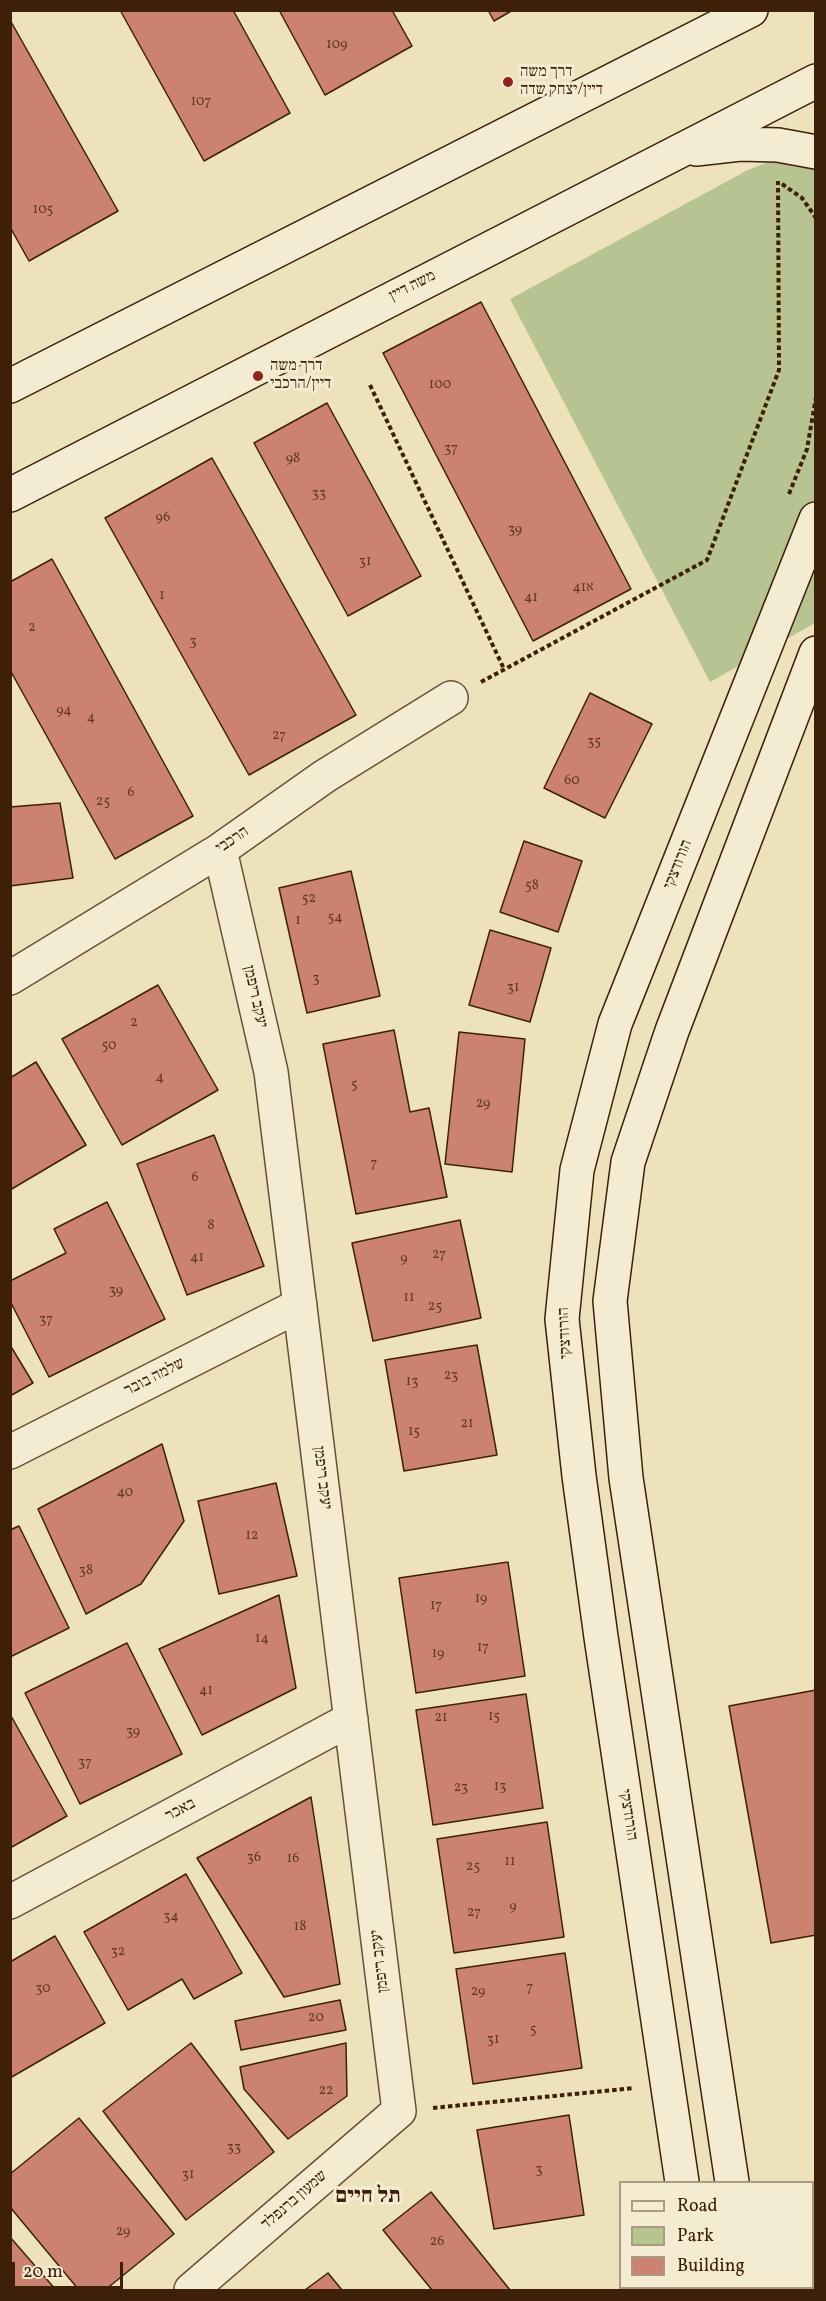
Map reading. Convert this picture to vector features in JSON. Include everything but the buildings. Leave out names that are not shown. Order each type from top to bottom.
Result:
[{"type":"street","points":[[10,386],[743,13]]},
{"type":"street","name":"משה דיין","points":[[10,495],[816,81]]},
{"type":"street","points":[[673,153],[741,144],[778,145],[816,152]]},
{"type":"street","name":"הורודצקי","points":[[682,2181],[599,1626],[579,1476],[562,1319],[576,1170],[615,1024],[816,519]]},
{"type":"street","points":[[732,2181],[626,1478],[610,1301],[628,1162],[672,1030],[815,656]]},
{"type":"street","name":"הרכבי","points":[[10,978],[220,850],[325,776],[451,698]]},
{"type":"street","name":"יעקב ריפמן","points":[[220,850],[271,1072],[399,2111]]},
{"type":"street","name":"שלמה בובר","points":[[10,1452],[300,1305]]},
{"type":"street","name":"באכר","points":[[10,1902],[351,1719]]},
{"type":"street","name":"שמעון ברנפלד","points":[[191,2290],[399,2111]]},
{"type":"path","points":[[451,698],[707,560],[779,370],[778,182]]},
{"type":"path","points":[[370,385],[504,669]]},
{"type":"path","points":[[399,2111],[668,2086]]},
{"type":"green space","points":[[815,144],[815,623],[710,682],[510,299],[748,170]]},
{"type":"place","name":"דרך משה דיין/יצחק שדה","points":[[508,82]]},
{"type":"place","name":"דרך משה דיין/הרכבי","points":[[258,376]]},
{"type":"district","name":"תל חיים","points":[[368,2198]]}]
